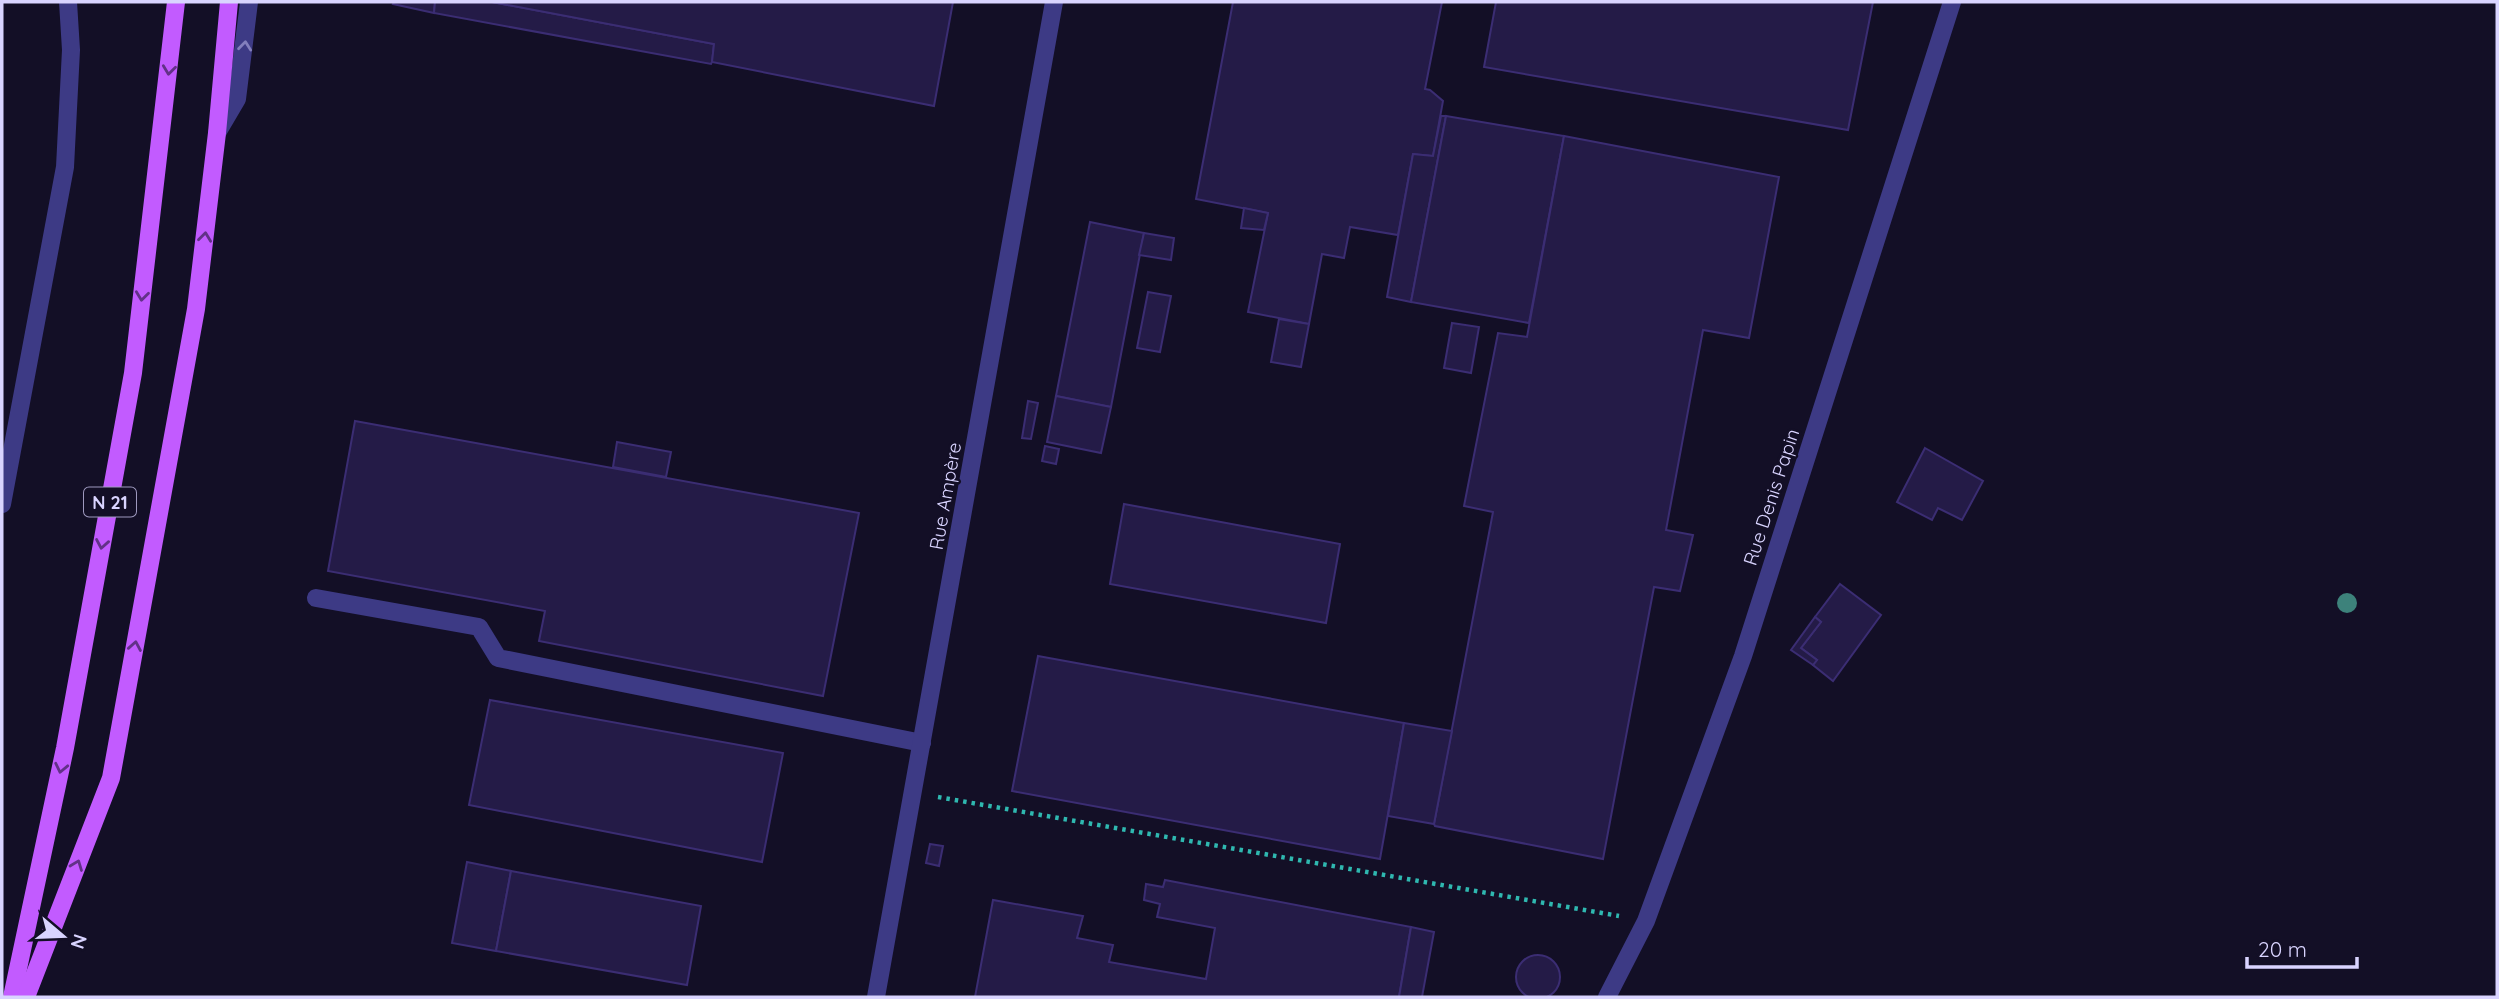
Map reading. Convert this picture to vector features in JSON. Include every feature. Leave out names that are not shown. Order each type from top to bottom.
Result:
[{"type":"main road","name":"N 21","points":[[12,997],[65,748],[133,373],[177,2]]},
{"type":"main road","name":"N 21","points":[[26,997],[111,779],[196,309],[229,2]]},
{"type":"street","points":[[2,504],[65,167],[71,50],[68,2]]},
{"type":"street","points":[[217,133],[237,99],[249,2]]},
{"type":"street","name":"Rue Ampère","points":[[876,997],[1054,2]]},
{"type":"street","name":"Rue Denis Papin","points":[[1607,997],[1646,921],[1743,656],[1952,2]]},
{"type":"street","points":[[316,598],[479,627],[498,658],[922,743]]},
{"type":"path","points":[[913,793],[1646,921]]},
{"type":"building","points":[[435,2],[434,13],[393,4]]},
{"type":"building","points":[[435,2],[492,2],[714,44],[712,62],[711,64],[434,13]]},
{"type":"building","points":[[492,2],[953,2],[934,106],[712,62],[714,44]]},
{"type":"building","points":[[1233,2],[1442,2],[1425,89],[1443,101],[1433,156],[1413,154],[1398,235],[1350,227],[1344,258],[1322,254],[1309,324],[1248,312],[1268,213],[1196,199]]},
{"type":"building","points":[[1496,2],[1873,2],[1848,130],[1484,67]]},
{"type":"building","points":[[1441,116],[1446,116],[1411,302],[1387,297],[1413,154],[1433,156]]},
{"type":"building","points":[[1446,116],[1564,136],[1529,323],[1411,302]]},
{"type":"building","points":[[1564,136],[1779,177],[1749,338],[1703,330],[1666,530],[1693,535],[1680,591],[1654,587],[1603,859],[1434,824],[1493,512],[1464,506],[1498,333],[1527,337]]},
{"type":"building","points":[[1244,208],[1268,213],[1264,230],[1241,228]]},
{"type":"building","points":[[1090,222],[1144,233],[1111,407],[1056,396]]},
{"type":"building","points":[[1144,233],[1174,238],[1171,260],[1139,255]]},
{"type":"building","points":[[1148,292],[1171,296],[1160,352],[1137,348]]},
{"type":"building","points":[[1279,319],[1309,324],[1301,367],[1271,362]]},
{"type":"building","points":[[1452,323],[1479,327],[1471,373],[1444,368]]},
{"type":"building","points":[[1056,396],[1111,407],[1101,453],[1047,442]]},
{"type":"building","points":[[1028,401],[1038,403],[1031,439],[1022,438]]},
{"type":"building","points":[[355,421],[859,513],[823,696],[539,641],[545,611],[328,571]]},
{"type":"building","points":[[617,442],[671,452],[666,477],[613,467]]},
{"type":"building","points":[[1045,446],[1059,449],[1056,464],[1042,461]]},
{"type":"building","points":[[1925,448],[1983,481],[1962,520],[1938,508],[1932,520],[1897,502]]},
{"type":"building","points":[[1124,504],[1340,544],[1326,623],[1110,584]]},
{"type":"building","points":[[1840,584],[1881,615],[1833,681],[1813,665],[1817,660],[1801,648],[1821,622],[1815,617]]},
{"type":"building","points":[[1815,617],[1821,622],[1801,648],[1817,660],[1813,665],[1791,650]]},
{"type":"building","points":[[1038,656],[1404,723],[1380,859],[1012,791]]},
{"type":"building","points":[[490,700],[783,753],[762,862],[469,805]]},
{"type":"building","points":[[1404,723],[1452,731],[1434,824],[1388,816]]},
{"type":"building","points":[[930,844],[943,846],[939,866],[926,863]]},
{"type":"building","points":[[467,862],[511,871],[496,951],[452,943]]},
{"type":"building","points":[[511,871],[701,906],[687,985],[496,951]]},
{"type":"building","points":[[1165,880],[1411,927],[1399,997],[975,997],[993,900],[1083,916],[1077,938],[1113,945],[1109,962],[1206,979],[1215,928],[1157,917],[1160,904],[1144,900],[1146,884],[1163,887]]},
{"type":"building","points":[[1411,927],[1434,932],[1422,997],[1399,997]]},
{"type":"building","points":[[1538,955],[1554,961],[1560,977],[1554,993],[1538,999],[1522,993],[1516,977],[1522,961]]}]
